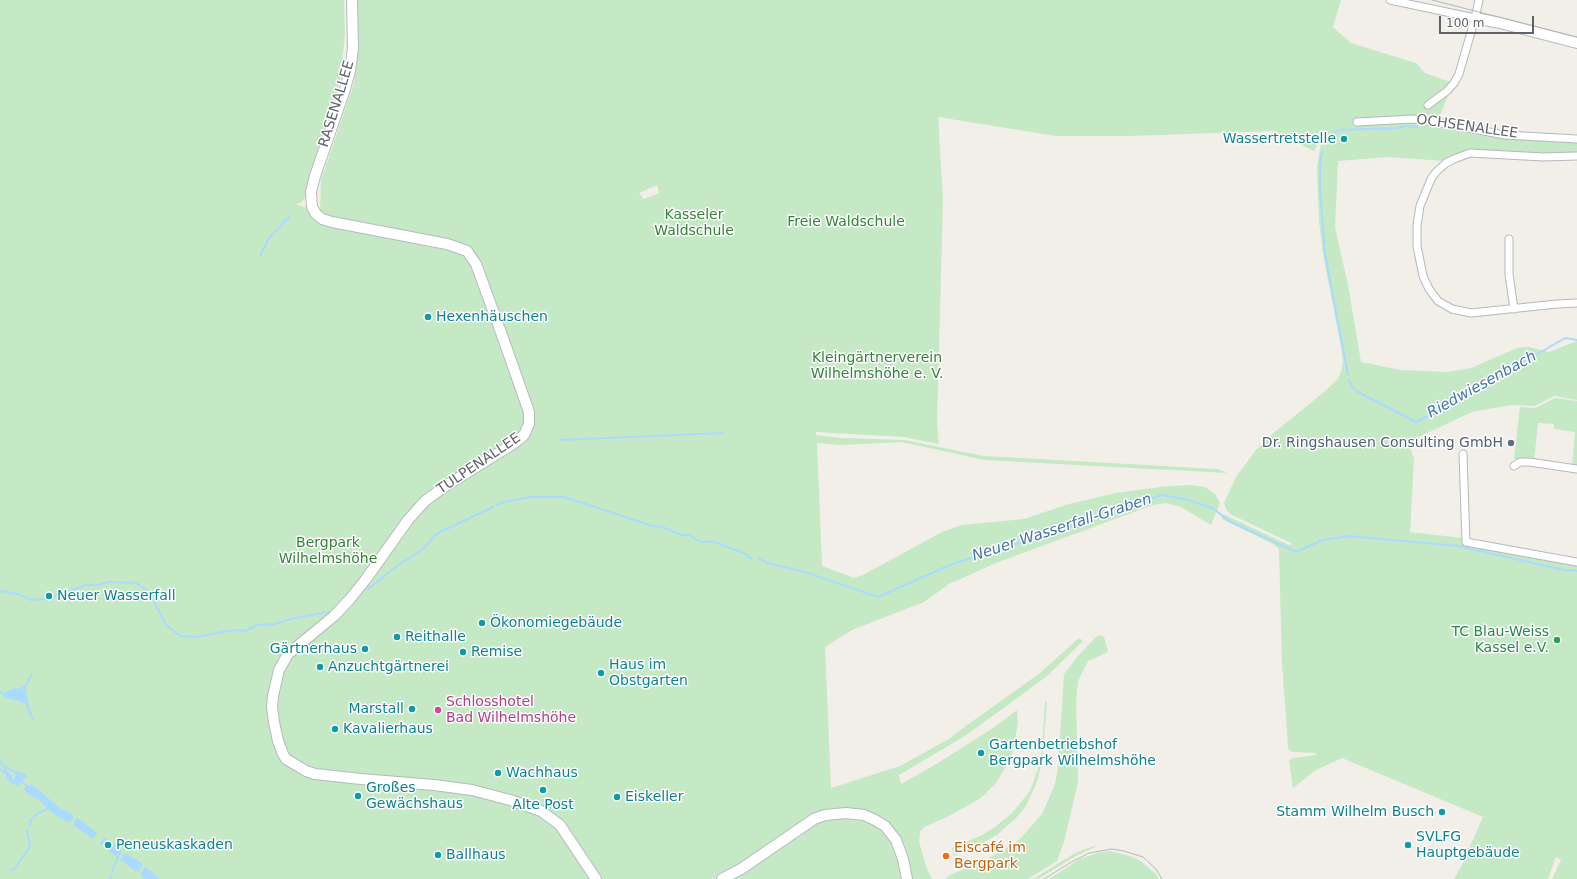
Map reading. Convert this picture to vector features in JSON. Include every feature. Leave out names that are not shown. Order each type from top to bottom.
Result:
[{"type":"main road","name":"RASENALLEE","points":[[313,183],[350,71],[353,48],[352,0]]},
{"type":"main road","points":[[1476,18],[1577,43]]},
{"type":"main road","name":"TULPENALLEE","points":[[313,183],[311,202],[314,211],[322,219],[342,225],[447,244],[467,251],[476,264],[529,418],[527,429],[519,440],[426,501],[408,520],[350,599],[334,616],[293,649],[284,659],[276,678],[272,707],[278,741],[283,754],[286,759],[315,774],[472,790],[534,808],[548,815],[560,825],[596,879]]},
{"type":"main road","points":[[722,879],[741,869],[814,820],[825,815],[846,813],[864,815],[885,826],[896,840],[903,859],[907,879]]},
{"type":"street","points":[[1390,0],[1476,18]]},
{"type":"street","points":[[1428,105],[1447,91],[1459,74],[1476,18],[1479,0]]},
{"type":"street","name":"OCHSENALLEE","points":[[1357,122],[1413,119],[1442,122],[1505,135],[1577,139]]},
{"type":"street","points":[[1577,156],[1543,157],[1470,153],[1454,158],[1436,172],[1428,186],[1420,206],[1417,246],[1423,276],[1429,289],[1438,301],[1452,310],[1461,312],[1493,312],[1577,303]]},
{"type":"street","points":[[1508,239],[1509,274],[1514,309]]},
{"type":"street","points":[[1464,454],[1466,542],[1577,562]]},
{"type":"street","points":[[1514,466],[1520,462],[1529,462],[1577,469]]},
{"type":"green space","name":"Bergpark Wilhelmshöhe","points":[[0,0],[344,0],[345,35],[340,82],[319,145],[306,197],[301,203],[296,204],[323,214],[320,211],[321,180],[354,83],[358,49],[357,0],[1341,0],[1333,27],[1351,43],[1416,63],[1425,73],[1453,83],[1437,123],[1577,141],[1577,153],[1544,155],[1486,152],[1446,161],[1387,157],[1338,161],[1335,228],[1348,285],[1361,362],[1401,370],[1448,372],[1471,368],[1517,348],[1529,347],[1549,352],[1577,341],[1577,400],[1554,396],[1535,406],[1511,405],[1472,412],[1408,442],[1414,459],[1410,532],[1463,538],[1463,545],[1577,566],[1577,879],[1552,879],[1561,860],[1556,857],[1548,879],[1454,879],[1461,867],[1483,817],[1342,758],[1316,770],[1293,788],[1289,760],[1293,758],[1316,755],[1316,753],[1293,752],[1289,750],[1288,746],[1282,663],[1279,549],[1273,544],[1222,519],[1222,516],[1223,514],[1289,545],[1293,544],[1232,515],[1227,511],[1224,503],[1236,477],[1256,450],[1270,436],[1338,379],[1341,371],[1343,362],[1341,347],[1323,254],[1319,221],[1317,167],[1322,136],[1314,151],[1272,131],[1129,136],[1056,136],[938,117],[943,199],[937,423],[939,444],[904,437],[816,432],[816,435],[840,438],[904,440],[984,456],[1217,469],[1227,473],[984,460],[902,442],[840,445],[817,443],[822,566],[854,578],[865,574],[942,532],[962,525],[1024,519],[1069,504],[1116,493],[1160,487],[1190,485],[1205,487],[1215,494],[1220,503],[1211,525],[1181,507],[1166,503],[1153,505],[996,563],[949,584],[924,602],[852,630],[825,647],[831,788],[900,766],[949,739],[1040,673],[1079,638],[1083,641],[1047,676],[1020,696],[965,736],[899,775],[901,784],[938,763],[993,728],[1017,710],[1018,723],[1013,751],[996,783],[976,801],[947,817],[924,827],[920,832],[919,842],[927,869],[932,879],[0,879]],"holes":[[[657,185],[659,193],[644,199],[639,193]]]},
{"type":"green space","points":[[1555,398],[1577,401],[1577,466],[1572,465],[1575,432],[1554,429],[1554,424],[1538,423],[1534,461],[1514,459],[1520,407],[1535,408]]},
{"type":"green space","points":[[1100,635],[1104,637],[1108,652],[1088,661],[1078,681],[1076,702],[1078,782],[1064,842],[1057,861],[1028,879],[945,879],[950,875],[985,860],[1020,839],[1042,814],[1055,784],[1058,768],[1064,674],[1079,655],[1097,636]]},
{"type":"green space","points":[[1045,702],[1047,702],[1042,761],[1037,782],[1026,806],[1016,818],[998,834],[985,842],[954,856],[952,848],[982,835],[995,827],[1012,813],[1030,791],[1041,761]]},
{"type":"green space","points":[[1097,846],[1076,856],[1038,879],[1033,879],[1075,853]]},
{"type":"green space","points":[[1110,851],[1139,860],[1156,874],[1159,879],[1049,879],[1080,859],[1097,853]]},
{"type":"water","points":[[25,685],[29,708],[19,701],[5,698],[5,692],[15,688],[20,689]]},
{"type":"water","points":[[13,770],[26,774],[26,778],[22,781],[22,783],[19,783],[20,787],[7,779],[6,775],[8,773],[11,774],[13,780],[16,776]]},
{"type":"water","points":[[31,784],[60,808],[73,815],[73,820],[68,822],[55,815],[38,799],[29,795],[24,789]]},
{"type":"water","points":[[76,818],[97,833],[93,839],[73,825]]},
{"type":"water","points":[[104,837],[122,850],[119,859],[100,844]]},
{"type":"water","points":[[125,853],[143,864],[139,871],[137,869],[136,872],[121,860]]},
{"type":"water","points":[[145,867],[160,879],[143,879],[141,873]]},
{"type":"waterway","name":"Riedwiesenbach","points":[[1325,141],[1338,130],[1397,128],[1405,126],[1417,127]]},
{"type":"waterway","name":"Riedwiesenbach","points":[[1322,152],[1320,164],[1320,190],[1325,254],[1348,375]]},
{"type":"waterway","points":[[260,256],[269,238],[289,217]]},
{"type":"waterway","name":"Riedwiesenbach","points":[[1349,380],[1352,387],[1358,392],[1416,422],[1441,410],[1565,338],[1577,340]]},
{"type":"waterway","points":[[559,440],[723,433]]},
{"type":"waterway","name":"Neuer Wasserfall-Graben","points":[[758,558],[767,563],[805,572],[878,597],[952,564],[1054,532],[1104,513],[1162,495],[1189,500],[1214,509],[1229,521],[1296,552],[1323,540],[1349,536],[1458,546],[1564,570],[1577,571]]},
{"type":"waterway","name":"Neuer Wasserfall-Graben","points":[[497,505],[503,502],[531,497],[564,497],[653,526],[662,527],[682,535],[690,535],[700,542],[712,541],[746,554],[749,558],[752,558]]},
{"type":"waterway","name":"Neuer Wasserfall-Graben","points":[[367,590],[397,566],[422,550],[436,534],[493,507]]},
{"type":"waterway","points":[[0,591],[18,594],[31,600],[48,599],[86,585],[97,585],[109,582],[136,583],[151,595],[166,625],[180,636],[196,637],[234,630],[245,631],[257,625],[275,624],[290,619],[328,612]]},
{"type":"waterway","points":[[25,686],[32,674]]},
{"type":"waterway","points":[[0,692],[6,695]]},
{"type":"waterway","points":[[28,707],[33,719]]},
{"type":"waterway","points":[[0,761],[9,775]]},
{"type":"waterway","points":[[6,767],[14,772]]},
{"type":"waterway","points":[[0,769],[9,775]]},
{"type":"waterway","points":[[21,781],[28,787]]},
{"type":"waterway","points":[[30,825],[31,820],[37,814],[49,808]]},
{"type":"waterway","points":[[11,870],[15,869],[30,846],[27,830]]},
{"type":"waterway","points":[[112,872],[118,857]]},
{"type":"tram line","points":[[1432,0],[1577,37]]},
{"type":"tram line","points":[[1044,879],[1089,853],[1112,849],[1143,857],[1156,869],[1162,879]]},
{"type":"place","name":"Wassertretstelle","points":[[1344,139]]},
{"type":"place","name":"Hexenhäuschen","points":[[428,317]]},
{"type":"place","name":"Dr. Ringshausen Consulting GmbH","points":[[1511,443]]},
{"type":"place","name":"Neuer Wasserfall","points":[[49,596]]},
{"type":"place","name":"Ökonomiegebäude","points":[[482,623]]},
{"type":"place","name":"Reithalle","points":[[397,637]]},
{"type":"place","name":"TC Blau-Weiss Kassel e.V.","points":[[1557,640]]},
{"type":"place","name":"Gärtnerhaus","points":[[365,649]]},
{"type":"place","name":"Remise","points":[[463,652]]},
{"type":"place","name":"Anzuchtgärtnerei","points":[[320,667]]},
{"type":"place","name":"Haus im Obstgarten","points":[[601,673]]},
{"type":"place","name":"Marstall","points":[[412,709]]},
{"type":"place","name":"Schlosshotel Bad Wilhelmshöhe","points":[[438,710]]},
{"type":"place","name":"Kavalierhaus","points":[[335,729]]},
{"type":"place","name":"Gartenbetriebshof Bergpark Wilhelmshöhe","points":[[981,753]]},
{"type":"place","name":"Wachhaus","points":[[498,773]]},
{"type":"place","name":"Alte Post","points":[[543,790]]},
{"type":"place","name":"Großes Gewächshaus","points":[[358,796]]},
{"type":"place","name":"Eiskeller","points":[[617,797]]},
{"type":"place","name":"Stamm Wilhelm Busch","points":[[1442,812]]},
{"type":"place","name":"Peneuskaskaden","points":[[108,845]]},
{"type":"place","name":"SVLFG Hauptgebäude","points":[[1408,845]]},
{"type":"place","name":"Ballhaus","points":[[438,855]]},
{"type":"place","name":"Eiscafé im Bergpark","points":[[946,856]]},
{"type":"park label","name":"Freie Waldschule","points":[[846,222]]},
{"type":"park label","name":"Kasseler Waldschule","points":[[694,224]]},
{"type":"park label","name":"Kleingärtnerverein Wilhelmshöhe e. V.","points":[[877,366]]}]
